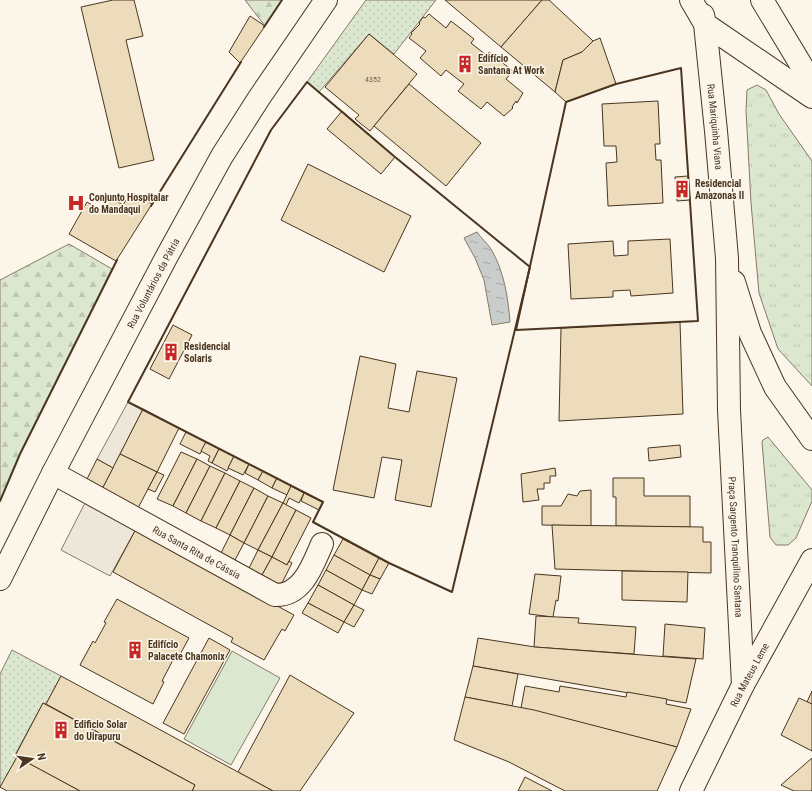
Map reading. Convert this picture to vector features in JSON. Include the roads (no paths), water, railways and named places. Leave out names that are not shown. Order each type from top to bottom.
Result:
[{"type":"street","name":"Rua Voluntários da Pátria","points":[[0,578],[53,473],[167,256],[222,156],[259,98],[326,0]]},
{"type":"street","name":"Rua Mariquinha Viana","points":[[691,0],[706,24],[716,131],[727,258],[729,410]]},
{"type":"street","points":[[700,0],[706,24],[812,97]]},
{"type":"street","points":[[762,0],[812,83]]},
{"type":"street","name":"Rua Mariquinha Viana","points":[[727,258],[750,333],[775,387],[812,439]]},
{"type":"street","name":"Praça Sargento Tranquilino Santana","points":[[729,410],[743,685]]},
{"type":"street","name":"Rua Santa Rita de Cássia","points":[[53,473],[275,595],[282,595],[291,592],[306,579],[322,544]]},
{"type":"street","name":"Rua Mateus Leme","points":[[691,791],[743,685],[812,560]]},
{"type":"water","points":[[477,232],[491,249],[499,266],[507,294],[510,322],[492,325],[484,280],[475,258],[464,238]]},
{"type":"place","name":"Edifício Santana At Work","points":[[465,64]]},
{"type":"place","name":"Residencial Amazonas II","points":[[682,189]]},
{"type":"place","name":"Conjunto Hospitalar do Mandaqui","points":[[76,203]]},
{"type":"place","name":"Residencial Solaris","points":[[171,352]]},
{"type":"place","name":"Edifício Palacete Chamonix","points":[[135,650]]},
{"type":"place","name":"Edificio Solar do Uirapuru","points":[[61,730]]}]
